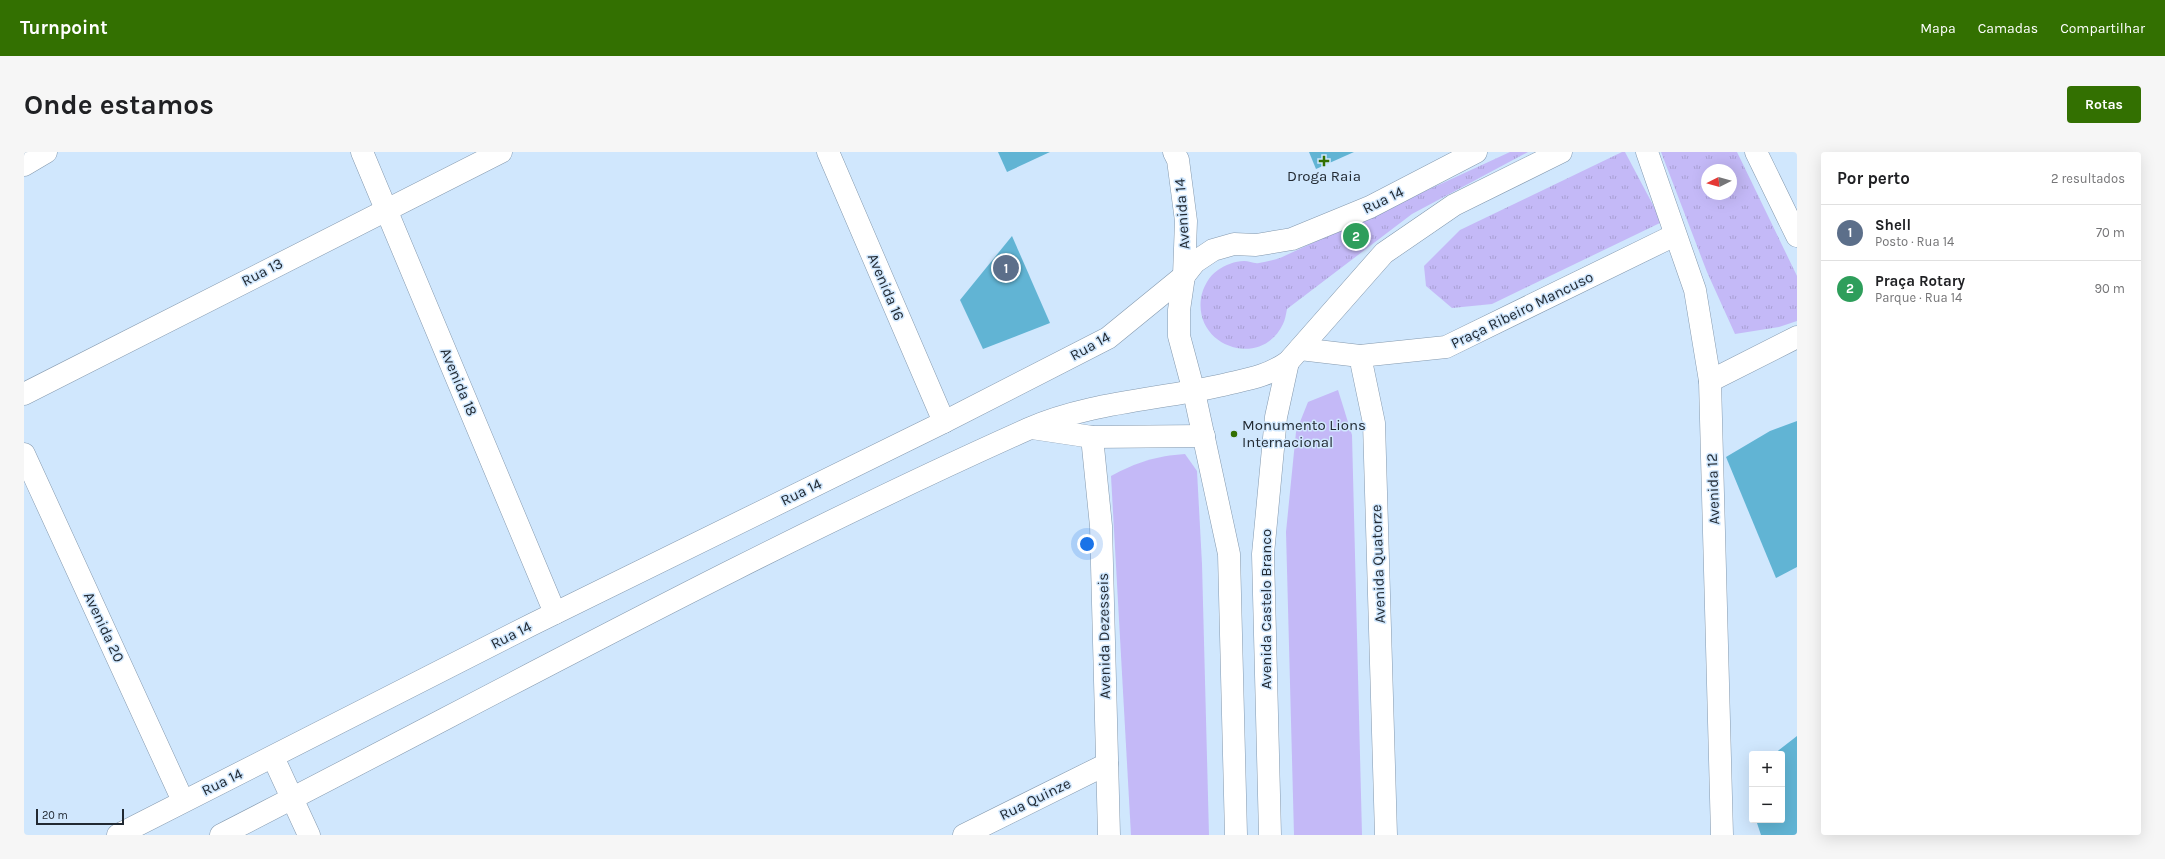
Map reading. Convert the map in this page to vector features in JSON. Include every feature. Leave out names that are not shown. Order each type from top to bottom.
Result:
[{"type":"main road","points":[[24,164],[46,152]]},
{"type":"main road","name":"Avenida 18","points":[[362,152],[555,613]]},
{"type":"main road","name":"Rua 13","points":[[24,394],[501,152]]},
{"type":"main road","name":"Avenida 16","points":[[828,152],[944,422]]},
{"type":"main road","name":"Avenida 14","points":[[1174,152],[1178,160],[1186,221],[1184,276],[1179,310],[1180,336],[1194,392]]},
{"type":"main road","name":"Rua 14","points":[[118,835],[555,613],[944,422],[1108,338],[1184,276],[1195,262],[1213,250],[1234,244],[1256,245],[1292,239],[1370,207],[1476,152]]},
{"type":"main road","points":[[221,835],[585,645],[918,480],[1031,428],[1070,413],[1194,392],[1272,373],[1294,355],[1384,253],[1454,205],[1561,152]]},
{"type":"main road","name":"Avenida 12","points":[[1648,152],[1675,235],[1695,290],[1710,381],[1722,835]]},
{"type":"main road","points":[[1756,152],[1797,236]]},
{"type":"main road","name":"Praça Ribeiro Mancuso","points":[[1360,356],[1446,347],[1675,235]]},
{"type":"main road","points":[[1710,381],[1797,337]]},
{"type":"main road","points":[[1294,355],[1360,356]]},
{"type":"main road","name":"Avenida Castelo Branco","points":[[1270,835],[1263,554],[1276,417],[1294,355]]},
{"type":"main road","name":"Avenida Quatorze","points":[[1360,356],[1374,423],[1386,835]]},
{"type":"main road","points":[[1194,392],[1229,554],[1236,835]]},
{"type":"main road","points":[[1031,428],[1092,437],[1204,436]]},
{"type":"main road","name":"Avenida Dezesseis","points":[[1092,437],[1101,526],[1109,835]]},
{"type":"main road","name":"Avenida 20","points":[[24,454],[183,801]]},
{"type":"main road","points":[[1229,554],[1263,554]]},
{"type":"main road","points":[[273,757],[309,835]]},
{"type":"main road","name":"Rua Quinze","points":[[964,835],[1107,764]]},
{"type":"green space","points":[[1510,152],[1528,152],[1412,214],[1287,309],[1283,324],[1273,338],[1260,346],[1246,349],[1232,347],[1218,340],[1208,329],[1202,315],[1201,298],[1203,290],[1209,279],[1221,268],[1237,262],[1246,261],[1257,263],[1280,258]]},
{"type":"green space","points":[[1622,152],[1625,152],[1662,222],[1492,304],[1452,308],[1426,286],[1424,266],[1460,230]]},
{"type":"green space","points":[[1661,152],[1737,152],[1797,276],[1797,321],[1779,327],[1735,334],[1707,272]]},
{"type":"green space","points":[[1338,390],[1352,435],[1362,835],[1294,835],[1286,532],[1296,432],[1308,402]]},
{"type":"green space","points":[[1185,454],[1197,471],[1202,564],[1209,835],[1131,835],[1111,476],[1147,460]]},
{"type":"building","points":[[998,152],[1050,152],[1007,172]]},
{"type":"building","name":"Droga Raia","points":[[1309,152],[1354,152],[1316,169]]},
{"type":"building","points":[[1012,236],[1050,323],[983,349],[960,300]]},
{"type":"building","points":[[1797,421],[1797,567],[1776,578],[1726,457],[1770,431]]},
{"type":"building","points":[[1797,736],[1797,835],[1761,835],[1757,823],[1785,823],[1785,751],[1778,751]]},
{"type":"place","name":"Droga Raia","points":[[1324,161]]},
{"type":"place","name":"Praça Rotary","points":[[1356,236]]},
{"type":"place","name":"Shell","points":[[1006,268]]},
{"type":"place","name":"Monumento Lions Internacional","points":[[1234,434]]}]
